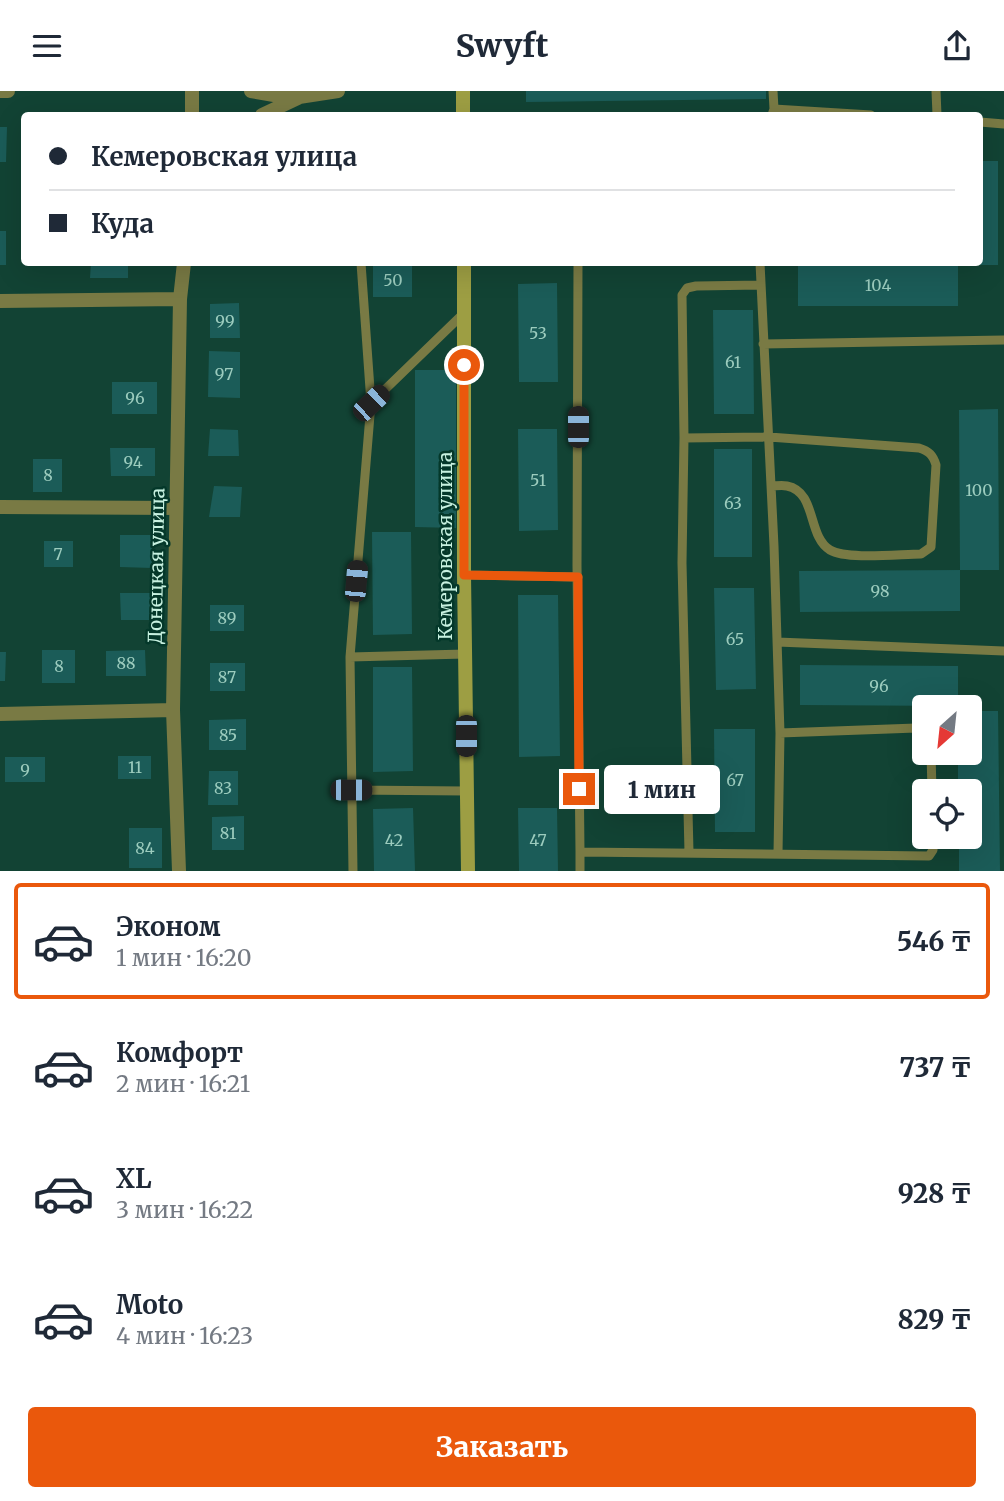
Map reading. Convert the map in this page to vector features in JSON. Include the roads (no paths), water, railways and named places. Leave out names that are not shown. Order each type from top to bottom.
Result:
[{"type":"street","points":[[0,91],[8,91]]},
{"type":"street","points":[[192,91],[192,112]]},
{"type":"street","points":[[251,91],[299,97],[338,91]]},
{"type":"street","points":[[463,91],[463,112]]},
{"type":"street","points":[[268,112],[299,97]]},
{"type":"street","name":"Донецкая улица","points":[[178,871],[173,710],[180,299],[184,266]]},
{"type":"street","name":"Кемеровская улица","points":[[464,266],[468,871]]},
{"type":"street","points":[[0,301],[180,299]]},
{"type":"street","points":[[0,507],[176,508]]},
{"type":"street","points":[[0,714],[173,710]]},
{"type":"lane","points":[[773,91],[773,112]]},
{"type":"lane","points":[[936,91],[937,112]]},
{"type":"lane","points":[[983,123],[1004,124]]},
{"type":"lane","points":[[353,871],[349,657],[371,403],[361,266]]},
{"type":"lane","points":[[578,266],[580,871]]},
{"type":"lane","points":[[760,266],[780,733],[778,854]]},
{"type":"lane","points":[[689,852],[682,563],[682,295],[687,288],[696,286],[761,285]]},
{"type":"lane","points":[[371,403],[465,313]]},
{"type":"lane","points":[[763,344],[1004,340]]},
{"type":"lane","points":[[684,438],[769,437],[926,450],[933,456],[936,465],[931,547],[921,554],[844,555],[822,543],[806,501],[798,490],[787,485],[771,486]]},
{"type":"lane","points":[[464,575],[578,577]]},
{"type":"lane","points":[[777,642],[1004,651]]},
{"type":"lane","points":[[349,657],[465,654]]},
{"type":"lane","points":[[780,733],[912,728]]},
{"type":"lane","points":[[351,790],[466,791]]},
{"type":"lane","points":[[580,852],[929,856],[933,849]]}]
